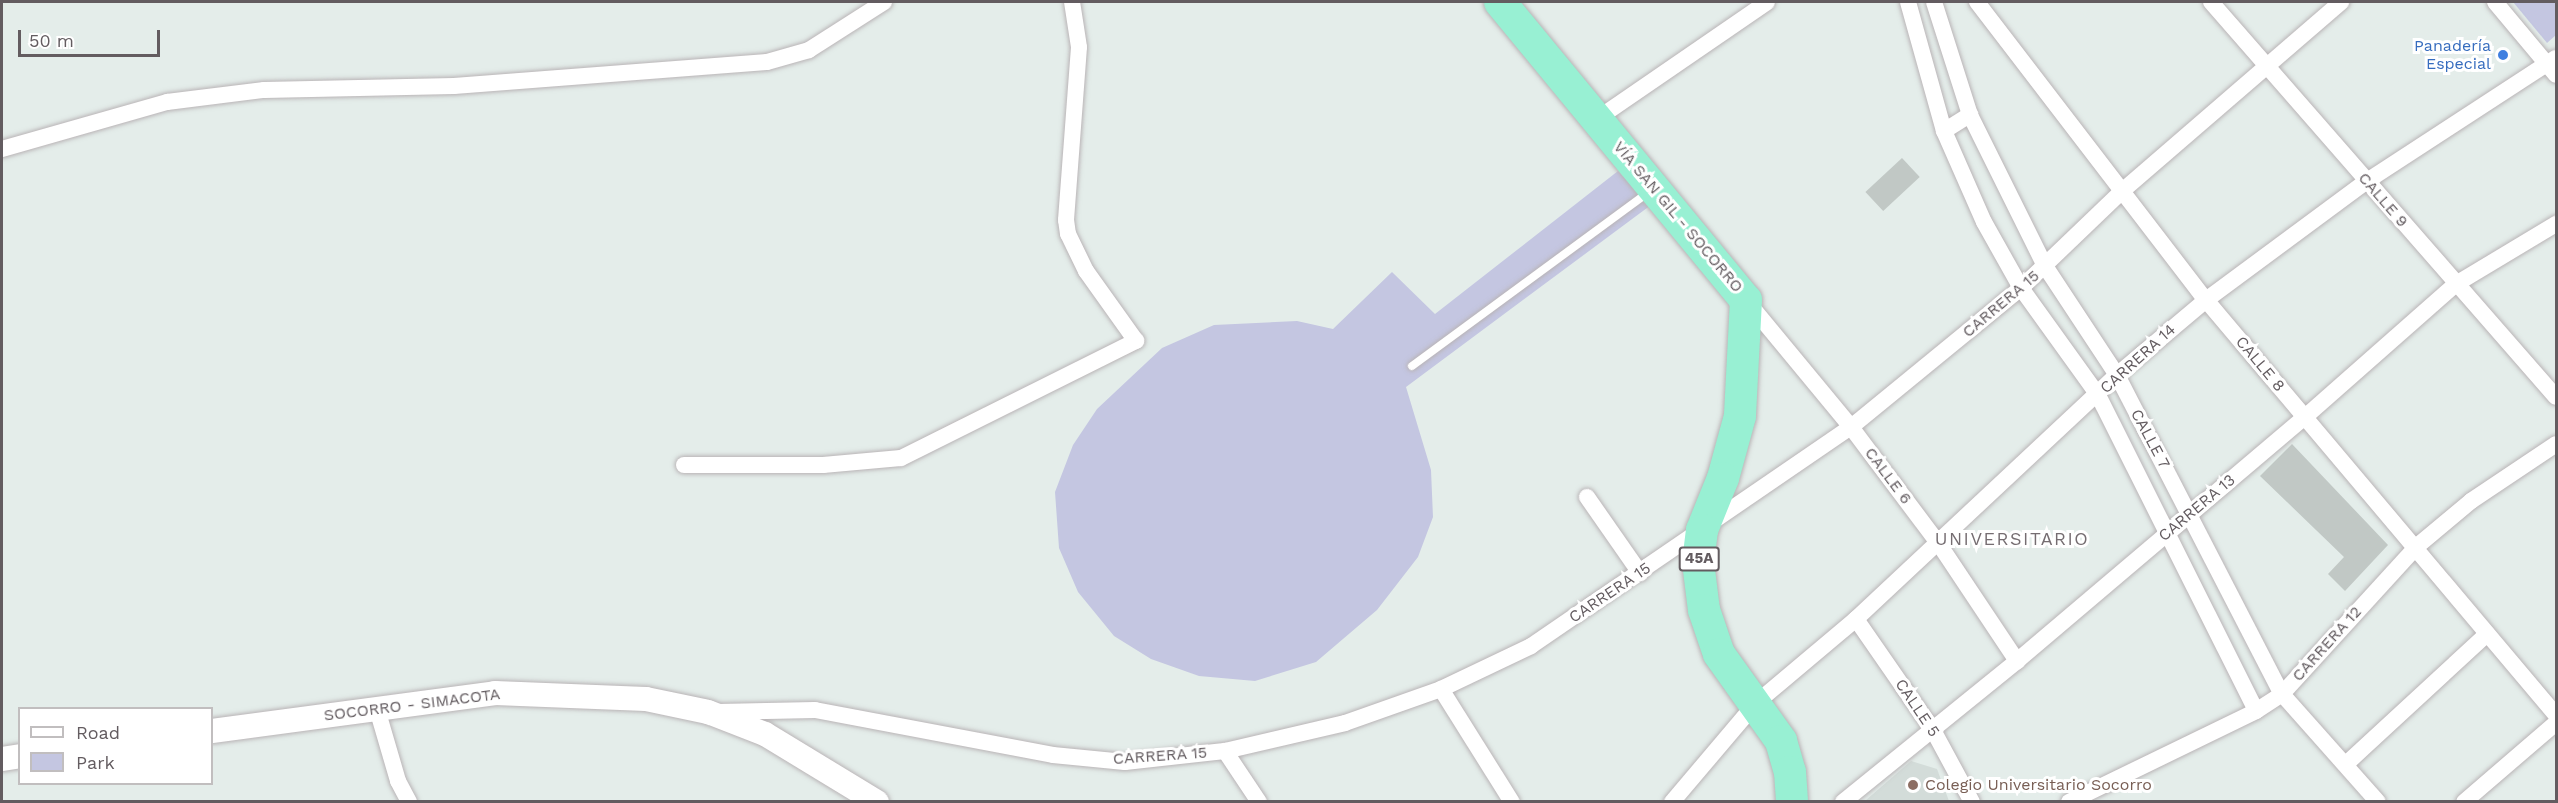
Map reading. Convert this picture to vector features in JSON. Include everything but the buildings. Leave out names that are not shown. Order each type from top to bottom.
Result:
[{"type":"highway","name":"VÍA SAN GIL - SOCORRO","points":[[1500,2],[1746,300],[1740,416],[1723,478],[1702,530],[1698,562],[1704,610],[1719,654],[1781,741],[1791,772],[1792,801]]},
{"type":"street","points":[[2,149],[167,102],[264,90],[454,86],[767,62],[809,50],[884,2]]},
{"type":"street","points":[[684,465],[823,465],[901,458],[1136,341],[1086,271],[1068,234],[1066,220],[1079,47],[1072,2]]},
{"type":"street","points":[[1596,118],[1767,2]]},
{"type":"street","points":[[1908,2],[1944,131],[1984,222],[2021,288],[2098,395],[2256,711]]},
{"type":"street","name":"CALLE 7","points":[[1934,2],[1970,115],[2045,266],[2117,375],[2282,694],[2378,801]]},
{"type":"street","name":"CALLE 8","points":[[1977,2],[2206,300],[2556,715]]},
{"type":"street","name":"CALLE 9","points":[[2211,2],[2556,397]]},
{"type":"street","name":"CARRERA 15","points":[[708,712],[815,710],[1053,755],[1125,762],[1225,751],[1345,723],[1441,689],[1530,646],[1851,427],[2021,288],[2121,192],[2266,64],[2341,2]]},
{"type":"street","points":[[2495,2],[2553,66]]},
{"type":"street","name":"CARRERA 14","points":[[1672,801],[1755,704],[1856,619],[1939,544],[2117,375],[2206,300],[2367,182],[2553,66]]},
{"type":"street","points":[[1944,131],[1970,115]]},
{"type":"street","name":"CARRERA 13","points":[[1843,801],[2018,661],[2305,417],[2456,284],[2556,224]]},
{"type":"street","name":"CALLE 6","points":[[1746,300],[1851,427],[1939,544],[2018,661]]},
{"type":"street","name":"CARRERA 12","points":[[2069,801],[2256,711],[2282,694],[2416,548],[2471,501],[2556,444]]},
{"type":"street","points":[[1587,497],[1640,573]]},
{"type":"street","name":"CALLE 5","points":[[1856,619],[1933,730],[1972,801]]},
{"type":"street","points":[[2346,764],[2487,634]]},
{"type":"street","points":[[1441,689],[1512,801]]},
{"type":"street","name":"SOCORRO - SIMACOTA","points":[[213,731],[495,693],[646,699],[708,712],[765,734],[877,801]]},
{"type":"street","points":[[377,708],[398,781],[409,801]]},
{"type":"street","points":[[2464,801],[2556,723]]},
{"type":"street","points":[[1225,751],[1259,801]]},
{"type":"street","points":[[2,759],[18,756]]},
{"type":"lane","points":[[1412,366],[1654,188]]},
{"type":"shaded area","name":"Colegio Universitario Socorro","points":[[1911,761],[1937,769],[1949,801],[1865,801]]},
{"type":"green space","points":[[2513,2],[2556,2],[2556,35],[2547,43]]},
{"type":"green space","points":[[1618,171],[1651,205],[1406,387],[1431,470],[1433,517],[1418,557],[1377,610],[1316,662],[1255,681],[1199,676],[1151,659],[1114,636],[1078,592],[1059,548],[1055,492],[1073,445],[1097,409],[1162,348],[1214,325],[1297,321],[1333,329],[1392,272],[1435,314]]},
{"type":"place","name":"Panadería Especial","points":[[2503,55]]},
{"type":"place","name":"Colegio Universitario Socorro","points":[[1913,785]]},
{"type":"district","name":"UNIVERSITARIO","points":[[2012,539]]}]
